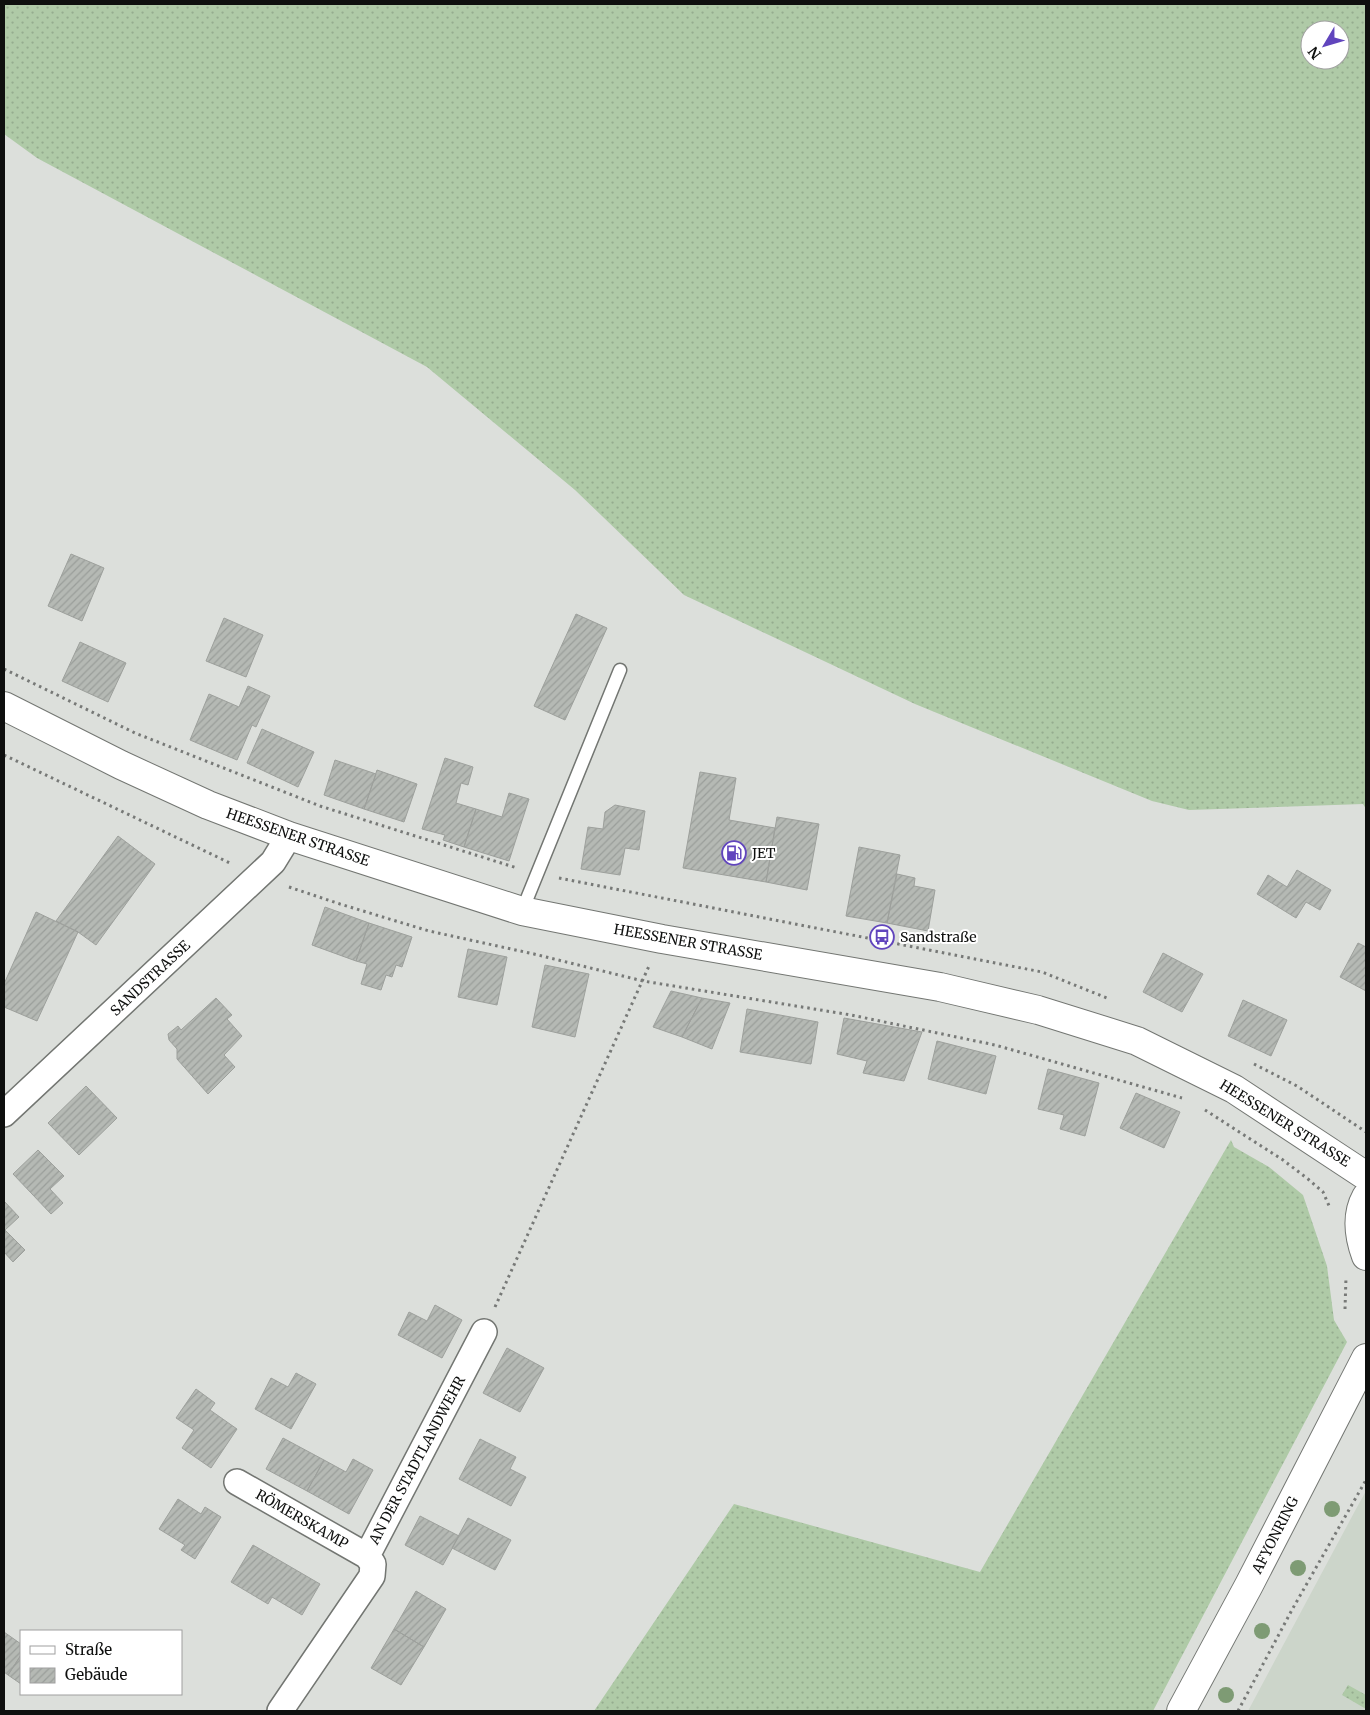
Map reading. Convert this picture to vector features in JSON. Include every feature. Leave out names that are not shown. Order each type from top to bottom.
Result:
[{"type":"main road","name":"HEESSENER STRASSE","points":[[4,706],[208,805],[290,836],[522,910],[662,939],[940,987],[1038,1010],[1136,1041],[1234,1089],[1366,1176]]},
{"type":"main road","points":[[1356,1264],[1361,1242],[1359,1221],[1366,1197]]},
{"type":"main road","name":"AFYONRING","points":[[1181,1711],[1249,1585],[1366,1358]]},
{"type":"street","name":"SANDSTRASSE","points":[[4,1114],[273,862],[290,836]]},
{"type":"street","name":"AN DER STADTLANDWEHR","points":[[280,1711],[372,1576],[373,1564],[367,1556],[484,1332]]},
{"type":"street","name":"RÖMERSKAMP","points":[[237,1482],[367,1556]]},
{"type":"lane","points":[[522,910],[620,670]]},
{"type":"path","points":[[4,669],[135,733],[320,806],[537,874],[1042,972],[1116,1002]]},
{"type":"path","points":[[4,755],[258,876],[340,904],[429,930],[643,981],[851,1015],[995,1045],[1190,1100]]},
{"type":"path","points":[[484,1332],[662,939]]},
{"type":"path","points":[[1247,1061],[1297,1086],[1366,1132]]},
{"type":"path","points":[[1197,1105],[1283,1160],[1308,1179],[1323,1192],[1330,1207],[1332,1217]]},
{"type":"path","points":[[1345,1309],[1356,1264]]},
{"type":"path","points":[[1238,1711],[1366,1480]]},
{"type":"shaded area","points":[[1366,1491],[1366,1711],[1248,1711],[1356,1509]]},
{"type":"green space","points":[[4,4],[1366,4],[1366,809],[1363,804],[1189,810],[1152,801],[915,704],[684,595],[575,490],[427,367],[37,158],[4,134]]},
{"type":"green space","points":[[1231,1140],[1234,1147],[1269,1167],[1303,1195],[1327,1266],[1334,1320],[1347,1342],[1153,1711],[594,1711],[734,1504],[980,1572]]},
{"type":"green space","points":[[1348,1685],[1366,1695],[1366,1709],[1342,1695]]},
{"type":"building","points":[[71,554],[104,568],[82,621],[48,606]]},
{"type":"building","points":[[576,614],[607,628],[565,720],[534,706]]},
{"type":"building","points":[[224,618],[263,635],[246,677],[206,661]]},
{"type":"building","points":[[80,642],[126,663],[108,702],[62,681]]},
{"type":"building","points":[[248,686],[270,696],[256,727],[252,725],[237,760],[190,740],[209,694],[239,707]]},
{"type":"building","points":[[262,729],[314,752],[298,787],[247,763]]},
{"type":"building","points":[[445,758],[473,767],[468,785],[461,783],[456,803],[476,809],[464,847],[443,840],[445,835],[422,829]]},
{"type":"building","points":[[335,760],[376,774],[364,809],[324,795]]},
{"type":"building","points":[[377,770],[417,784],[404,822],[364,809]]},
{"type":"building","points":[[700,772],[736,778],[729,820],[775,828],[766,882],[683,868]]},
{"type":"building","points":[[509,793],[529,799],[509,861],[464,847],[476,809],[502,817]]},
{"type":"building","points":[[615,805],[645,811],[639,850],[625,848],[620,875],[581,869],[588,827],[603,829],[605,812]]},
{"type":"building","points":[[777,817],[819,824],[807,890],[766,882]]},
{"type":"building","points":[[118,836],[155,864],[96,945],[78,932],[56,921]]},
{"type":"building","points":[[859,847],[900,855],[887,923],[846,916]]},
{"type":"building","points":[[1297,870],[1331,890],[1320,910],[1306,902],[1296,918],[1257,894],[1268,875],[1287,887]]},
{"type":"building","points":[[897,874],[915,878],[914,886],[935,890],[928,931],[887,923]]},
{"type":"building","points":[[325,907],[369,923],[356,961],[312,945]]},
{"type":"building","points":[[36,912],[78,932],[37,1021],[4,1007],[4,984]]},
{"type":"building","points":[[369,923],[412,937],[402,967],[396,965],[392,977],[386,975],[381,990],[361,984],[367,964],[356,961]]},
{"type":"building","points":[[1358,943],[1366,947],[1366,991],[1340,977]]},
{"type":"building","points":[[468,949],[507,957],[497,1005],[458,997]]},
{"type":"building","points":[[1163,953],[1203,974],[1182,1012],[1143,992]]},
{"type":"building","points":[[545,965],[589,974],[575,1037],[532,1027]]},
{"type":"building","points":[[671,991],[702,998],[682,1037],[653,1027]]},
{"type":"building","points":[[216,998],[232,1015],[227,1019],[242,1036],[224,1055],[235,1067],[208,1094],[177,1059],[177,1049],[169,1040],[168,1034],[178,1026],[181,1030]]},
{"type":"building","points":[[702,998],[730,1003],[712,1049],[682,1037]]},
{"type":"building","points":[[1243,1000],[1287,1020],[1271,1056],[1228,1036]]},
{"type":"building","points":[[747,1009],[818,1022],[811,1064],[740,1052]]},
{"type":"building","points":[[844,1018],[922,1032],[904,1081],[863,1073],[867,1061],[837,1054]]},
{"type":"building","points":[[937,1041],[996,1056],[986,1094],[928,1079]]},
{"type":"building","points":[[1048,1069],[1099,1083],[1085,1136],[1060,1129],[1064,1115],[1038,1109]]},
{"type":"building","points":[[86,1086],[117,1118],[79,1155],[48,1123]]},
{"type":"building","points":[[1136,1093],[1180,1112],[1164,1148],[1120,1128]]},
{"type":"building","points":[[38,1150],[64,1176],[50,1189],[63,1203],[51,1214],[13,1174]]},
{"type":"building","points":[[4,1201],[19,1217],[5,1230],[25,1250],[13,1262],[4,1252]]},
{"type":"building","points":[[435,1305],[462,1320],[442,1358],[398,1335],[409,1312],[427,1321]]},
{"type":"building","points":[[507,1348],[544,1368],[520,1412],[483,1393]]},
{"type":"building","points":[[296,1373],[316,1384],[291,1429],[255,1409],[271,1378],[288,1387]]},
{"type":"building","points":[[196,1389],[215,1403],[210,1410],[237,1429],[211,1468],[182,1448],[194,1430],[176,1418]]},
{"type":"building","points":[[283,1438],[324,1460],[307,1491],[266,1469]]},
{"type":"building","points":[[480,1439],[516,1457],[510,1469],[526,1477],[511,1506],[459,1479]]},
{"type":"building","points":[[353,1459],[373,1470],[349,1514],[307,1491],[324,1460],[346,1472]]},
{"type":"building","points":[[178,1499],[201,1514],[205,1507],[221,1517],[195,1559],[181,1550],[185,1545],[159,1529]]},
{"type":"building","points":[[420,1516],[459,1536],[443,1565],[405,1545]]},
{"type":"building","points":[[468,1518],[511,1540],[495,1570],[452,1548]]},
{"type":"building","points":[[253,1545],[320,1584],[302,1615],[272,1597],[268,1604],[231,1582]]},
{"type":"building","points":[[416,1591],[446,1609],[424,1647],[394,1629]]},
{"type":"building","points":[[394,1629],[424,1647],[401,1685],[371,1668]]},
{"type":"building","points":[[4,1632],[20,1643],[20,1657],[8,1675],[4,1672]]},
{"type":"building","points":[[20,1657],[20,1683],[8,1675]]},
{"type":"place","name":"JET","points":[[734,853]]},
{"type":"place","name":"Sandstraße","points":[[882,937]]}]
